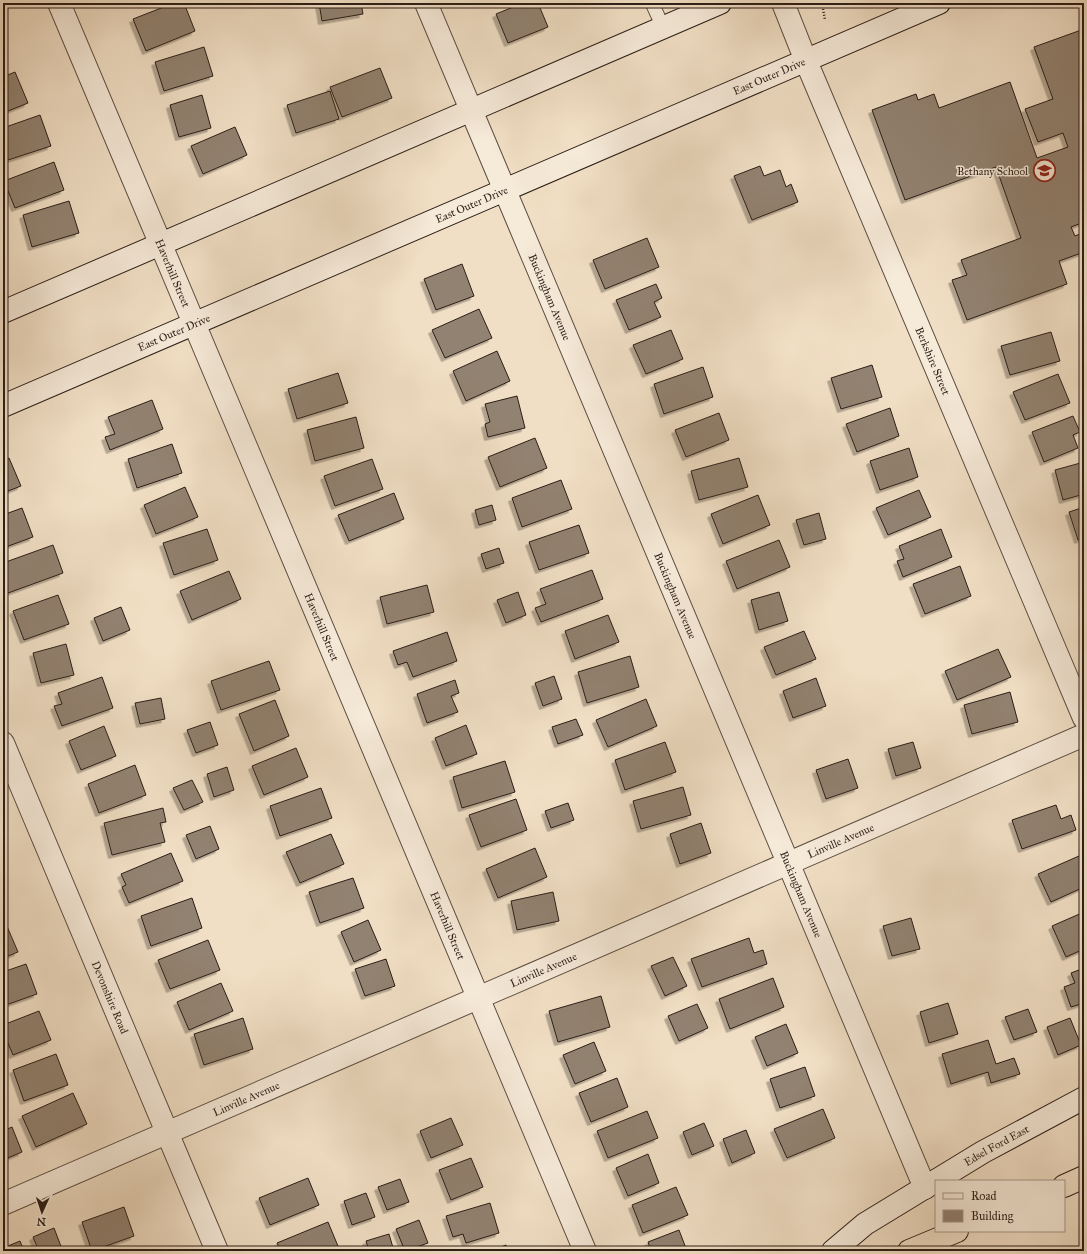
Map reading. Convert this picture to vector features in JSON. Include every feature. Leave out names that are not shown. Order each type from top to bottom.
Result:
[{"type":"highway","points":[[1065,1186],[1084,1178]]},
{"type":"highway","points":[[909,1251],[954,1232]]},
{"type":"street","name":"Haverhill Street","points":[[59,3],[585,1251]]},
{"type":"street","name":"Buckingham Avenue","points":[[426,3],[925,1188]]},
{"type":"street","points":[[3,312],[720,3]]},
{"type":"street","name":"Berkshire Street","points":[[783,3],[806,61],[1084,718]]},
{"type":"street","name":"East Outer Drive","points":[[3,406],[939,3]]},
{"type":"street","name":"Linville Avenue","points":[[3,1204],[1084,735]]},
{"type":"street","name":"Devonshire Road","points":[[3,743],[217,1251]]},
{"type":"street","name":"Edsel Ford East","points":[[938,1180],[983,1152],[1084,1098]]},
{"type":"street","name":"Edsel Ford East","points":[[833,1251],[865,1224],[935,1182]]},
{"type":"lane","points":[[652,3],[662,28]]},
{"type":"path","points":[[822,3],[825,20]]},
{"type":"building","points":[[174,3],[184,3],[195,31],[146,51],[133,19]]},
{"type":"building","points":[[319,3],[361,3],[363,14],[322,21]]},
{"type":"building","points":[[523,3],[538,3],[548,27],[508,43],[496,14]]},
{"type":"building","points":[[1084,29],[1084,222],[1071,227],[1075,236],[1082,233],[1084,240],[1084,252],[1059,261],[1067,284],[967,320],[952,280],[967,275],[961,260],[1021,238],[996,167],[905,200],[872,110],[916,94],[918,100],[934,94],[939,108],[1010,82],[1037,158],[1068,147],[1063,133],[1038,142],[1025,109],[1053,99],[1034,47]]},
{"type":"building","points":[[204,47],[213,76],[164,91],[155,62]]},
{"type":"building","points":[[380,68],[392,98],[342,117],[330,87]]},
{"type":"building","points":[[15,72],[28,103],[3,113],[3,77]]},
{"type":"building","points":[[330,91],[339,119],[296,133],[287,105]]},
{"type":"building","points":[[202,95],[211,128],[179,137],[170,105]]},
{"type":"building","points":[[40,115],[51,146],[8,160],[3,146],[3,128]]},
{"type":"building","points":[[235,127],[247,155],[203,174],[191,146]]},
{"type":"building","points":[[54,162],[64,190],[15,208],[4,181]]},
{"type":"building","points":[[760,166],[764,176],[780,170],[786,187],[791,184],[798,202],[752,220],[734,176]]},
{"type":"building","points":[[69,201],[79,233],[32,247],[23,215]]},
{"type":"building","points":[[647,238],[659,267],[605,289],[593,260]]},
{"type":"building","points":[[462,264],[474,296],[436,310],[424,279]]},
{"type":"building","points":[[656,284],[662,298],[654,302],[661,317],[629,330],[616,300]]},
{"type":"building","points":[[479,309],[492,338],[445,358],[432,330]]},
{"type":"building","points":[[671,330],[683,359],[646,374],[633,345]]},
{"type":"building","points":[[1051,332],[1060,361],[1010,375],[1001,346]]},
{"type":"building","points":[[497,351],[510,381],[466,401],[453,371]]},
{"type":"building","points":[[872,365],[882,397],[841,409],[831,378]]},
{"type":"building","points":[[703,367],[713,397],[664,414],[654,384]]},
{"type":"building","points":[[338,373],[348,403],[297,419],[288,389]]},
{"type":"building","points":[[1058,374],[1070,403],[1025,420],[1013,392]]},
{"type":"building","points":[[517,396],[525,428],[488,437],[485,424],[490,422],[485,404]]},
{"type":"building","points":[[152,400],[163,429],[110,450],[105,437],[115,434],[108,417]]},
{"type":"building","points":[[890,408],[899,436],[857,452],[846,424]]},
{"type":"building","points":[[719,413],[729,440],[686,457],[675,430]]},
{"type":"building","points":[[1073,416],[1080,432],[1073,435],[1078,448],[1044,462],[1032,432]]},
{"type":"building","points":[[356,417],[364,448],[315,461],[307,430]]},
{"type":"building","points":[[535,438],[547,468],[500,487],[488,457]]},
{"type":"building","points":[[172,444],[182,473],[137,488],[128,459]]},
{"type":"building","points":[[909,448],[918,477],[880,490],[870,461]]},
{"type":"building","points":[[9,458],[21,486],[3,493],[3,461]]},
{"type":"building","points":[[739,458],[748,487],[699,500],[691,471]]},
{"type":"building","points":[[372,459],[383,489],[335,506],[324,476]]},
{"type":"building","points":[[1084,462],[1084,494],[1063,500],[1055,470]]},
{"type":"building","points":[[561,480],[572,509],[522,527],[512,498]]},
{"type":"building","points":[[185,487],[198,517],[156,534],[144,505]]},
{"type":"building","points":[[919,490],[931,517],[888,535],[876,508]]},
{"type":"building","points":[[394,493],[404,519],[349,541],[338,515]]},
{"type":"building","points":[[758,495],[770,525],[723,544],[711,514]]},
{"type":"building","points":[[492,505],[496,520],[479,525],[475,510]]},
{"type":"building","points":[[1084,507],[1084,538],[1078,540],[1069,512]]},
{"type":"building","points":[[22,508],[33,537],[3,548],[3,515]]},
{"type":"building","points":[[819,513],[826,539],[804,545],[796,520]]},
{"type":"building","points":[[579,525],[589,553],[539,570],[529,542]]},
{"type":"building","points":[[207,529],[218,560],[174,575],[163,543]]},
{"type":"building","points":[[941,529],[952,557],[903,577],[897,561],[904,559],[899,546]]},
{"type":"building","points":[[779,540],[790,567],[737,589],[726,561]]},
{"type":"building","points":[[53,545],[63,573],[8,593],[3,579],[3,563]]},
{"type":"building","points":[[499,548],[504,563],[486,569],[481,554]]},
{"type":"building","points":[[960,566],[971,596],[925,614],[913,584]]},
{"type":"building","points":[[592,570],[603,599],[541,622],[535,608],[546,604],[540,589]]},
{"type":"building","points":[[229,571],[241,599],[192,620],[180,591]]},
{"type":"building","points":[[427,585],[434,612],[387,624],[380,597]]},
{"type":"building","points":[[518,592],[526,615],[506,623],[497,600]]},
{"type":"building","points":[[779,592],[788,621],[759,630],[751,600]]},
{"type":"building","points":[[58,595],[69,624],[24,640],[13,611]]},
{"type":"building","points":[[121,607],[130,630],[103,641],[94,618]]},
{"type":"building","points":[[608,615],[619,642],[575,659],[565,631]]},
{"type":"building","points":[[804,631],[816,659],[776,675],[764,647]]},
{"type":"building","points":[[447,632],[457,661],[413,677],[407,662],[398,665],[393,651]]},
{"type":"building","points":[[66,644],[74,675],[41,683],[33,653]]},
{"type":"building","points":[[998,649],[1011,677],[957,700],[945,671]]},
{"type":"building","points":[[630,656],[639,687],[587,703],[578,672]]},
{"type":"building","points":[[269,661],[280,690],[221,710],[211,681]]},
{"type":"building","points":[[554,676],[562,699],[543,706],[535,683]]},
{"type":"building","points":[[102,677],[113,708],[62,726],[54,706],[62,704],[58,693]]},
{"type":"building","points":[[816,678],[826,706],[793,718],[783,691]]},
{"type":"building","points":[[455,680],[459,693],[451,696],[458,712],[427,723],[417,694]]},
{"type":"building","points":[[1010,692],[1018,722],[972,734],[964,705]]},
{"type":"building","points":[[161,698],[165,719],[140,724],[135,703]]},
{"type":"building","points":[[646,699],[657,726],[608,747],[596,720]]},
{"type":"building","points":[[275,700],[289,736],[254,751],[239,714]]},
{"type":"building","points":[[576,719],[583,735],[558,744],[552,727]]},
{"type":"building","points":[[210,722],[218,745],[196,753],[187,730]]},
{"type":"building","points":[[466,725],[477,754],[446,766],[435,738]]},
{"type":"building","points":[[104,726],[116,756],[81,770],[69,741]]},
{"type":"building","points":[[665,742],[676,772],[625,790],[615,760]]},
{"type":"building","points":[[913,742],[921,768],[896,776],[888,749]]},
{"type":"building","points":[[296,748],[308,777],[264,795],[252,766]]},
{"type":"building","points":[[848,759],[858,788],[826,799],[816,770]]},
{"type":"building","points":[[505,761],[515,792],[462,808],[453,777]]},
{"type":"building","points":[[135,765],[146,795],[99,813],[88,784]]},
{"type":"building","points":[[227,767],[234,790],[214,797],[207,774]]},
{"type":"building","points":[[192,780],[203,802],[184,810],[173,788]]},
{"type":"building","points":[[683,787],[691,815],[641,829],[633,801]]},
{"type":"building","points":[[321,788],[332,818],[280,836],[270,806]]},
{"type":"building","points":[[516,799],[527,830],[481,847],[469,815]]},
{"type":"building","points":[[568,803],[574,820],[551,828],[545,811]]},
{"type":"building","points":[[1056,805],[1061,819],[1071,815],[1076,830],[1022,849],[1012,820]]},
{"type":"building","points":[[163,808],[166,822],[160,823],[165,842],[112,855],[104,823]]},
{"type":"building","points":[[701,823],[711,853],[680,864],[670,834]]},
{"type":"building","points":[[210,826],[219,849],[196,859],[186,835]]},
{"type":"building","points":[[331,834],[344,864],[300,883],[286,852]]},
{"type":"building","points":[[535,848],[547,877],[498,898],[486,869]]},
{"type":"building","points":[[171,853],[183,881],[129,903],[122,887],[126,885],[121,874]]},
{"type":"building","points":[[1079,856],[1084,867],[1084,887],[1051,902],[1038,874]]},
{"type":"building","points":[[353,878],[364,908],[320,923],[309,892]]},
{"type":"building","points":[[553,892],[559,921],[517,930],[511,901]]},
{"type":"building","points":[[192,898],[202,928],[151,946],[141,916]]},
{"type":"building","points":[[1084,912],[1084,949],[1066,957],[1052,926]]},
{"type":"building","points":[[911,918],[920,949],[892,956],[883,926]]},
{"type":"building","points":[[368,920],[381,950],[354,962],[341,932]]},
{"type":"building","points":[[6,924],[18,952],[3,958],[3,925]]},
{"type":"building","points":[[749,938],[754,953],[763,950],[767,964],[702,987],[691,959]]},
{"type":"building","points":[[208,940],[220,970],[170,989],[158,960]]},
{"type":"building","points":[[673,957],[687,986],[665,996],[651,966]]},
{"type":"building","points":[[386,959],[395,986],[365,996],[355,969]]},
{"type":"building","points":[[26,964],[37,994],[3,1006],[3,972]]},
{"type":"building","points":[[1084,968],[1084,1003],[1071,1007],[1064,987],[1075,983],[1071,973]]},
{"type":"building","points":[[773,978],[784,1007],[730,1029],[719,999]]},
{"type":"building","points":[[221,983],[233,1011],[189,1030],[177,1002]]},
{"type":"building","points":[[601,996],[610,1027],[558,1042],[549,1011]]},
{"type":"building","points":[[948,1003],[958,1034],[929,1043],[920,1012]]},
{"type":"building","points":[[697,1004],[708,1028],[679,1041],[668,1016]]},
{"type":"building","points":[[1028,1009],[1037,1032],[1014,1040],[1005,1017]]},
{"type":"building","points":[[39,1011],[51,1040],[13,1055],[3,1031],[3,1025]]},
{"type":"building","points":[[243,1018],[253,1049],[204,1065],[194,1034]]},
{"type":"building","points":[[1070,1018],[1081,1045],[1058,1055],[1047,1027]]},
{"type":"building","points":[[786,1024],[798,1053],[767,1066],[755,1037]]},
{"type":"building","points":[[988,1040],[996,1064],[1014,1058],[1020,1074],[991,1083],[988,1072],[951,1084],[942,1054]]},
{"type":"building","points":[[594,1042],[606,1071],[575,1084],[563,1055]]},
{"type":"building","points":[[56,1054],[68,1085],[24,1101],[13,1070]]},
{"type":"building","points":[[805,1067],[815,1096],[780,1108],[770,1079]]},
{"type":"building","points":[[617,1078],[628,1107],[591,1122],[579,1093]]},
{"type":"building","points":[[73,1093],[87,1124],[36,1147],[22,1116]]},
{"type":"building","points":[[823,1109],[835,1138],[787,1158],[774,1129]]},
{"type":"building","points":[[647,1111],[658,1138],[608,1158],[597,1131]]},
{"type":"building","points":[[451,1118],[463,1145],[431,1158],[420,1131]]},
{"type":"building","points":[[704,1123],[714,1146],[692,1155],[683,1132]]},
{"type":"building","points":[[12,1127],[22,1152],[3,1160],[3,1131]]},
{"type":"building","points":[[746,1130],[755,1153],[732,1163],[723,1139]]},
{"type":"building","points":[[648,1154],[659,1183],[628,1196],[616,1168]]},
{"type":"building","points":[[471,1158],[483,1187],[451,1200],[439,1170]]},
{"type":"building","points":[[308,1178],[319,1205],[270,1225],[259,1198]]},
{"type":"building","points":[[400,1179],[409,1202],[387,1210],[378,1187]]},
{"type":"building","points":[[676,1187],[688,1215],[643,1233],[632,1205]]},
{"type":"building","points":[[366,1193],[375,1217],[352,1225],[344,1201]]},
{"type":"building","points":[[490,1203],[499,1233],[466,1243],[463,1234],[453,1237],[446,1216]]},
{"type":"building","points":[[124,1207],[134,1236],[92,1251],[82,1222]]},
{"type":"building","points":[[419,1220],[428,1243],[405,1251],[396,1229]]},
{"type":"building","points":[[328,1222],[340,1251],[281,1251],[277,1243]]},
{"type":"building","points":[[54,1228],[62,1249],[58,1251],[39,1251],[33,1237]]},
{"type":"building","points":[[679,1230],[687,1251],[651,1251],[648,1242]]},
{"type":"building","points":[[389,1234],[394,1251],[369,1251],[366,1241]]},
{"type":"building","points":[[20,1241],[24,1251],[3,1251],[3,1248]]},
{"type":"building","points":[[506,1245],[508,1251],[491,1251]]},
{"type":"place","name":"Bethany School","points":[[1044,171]]}]
